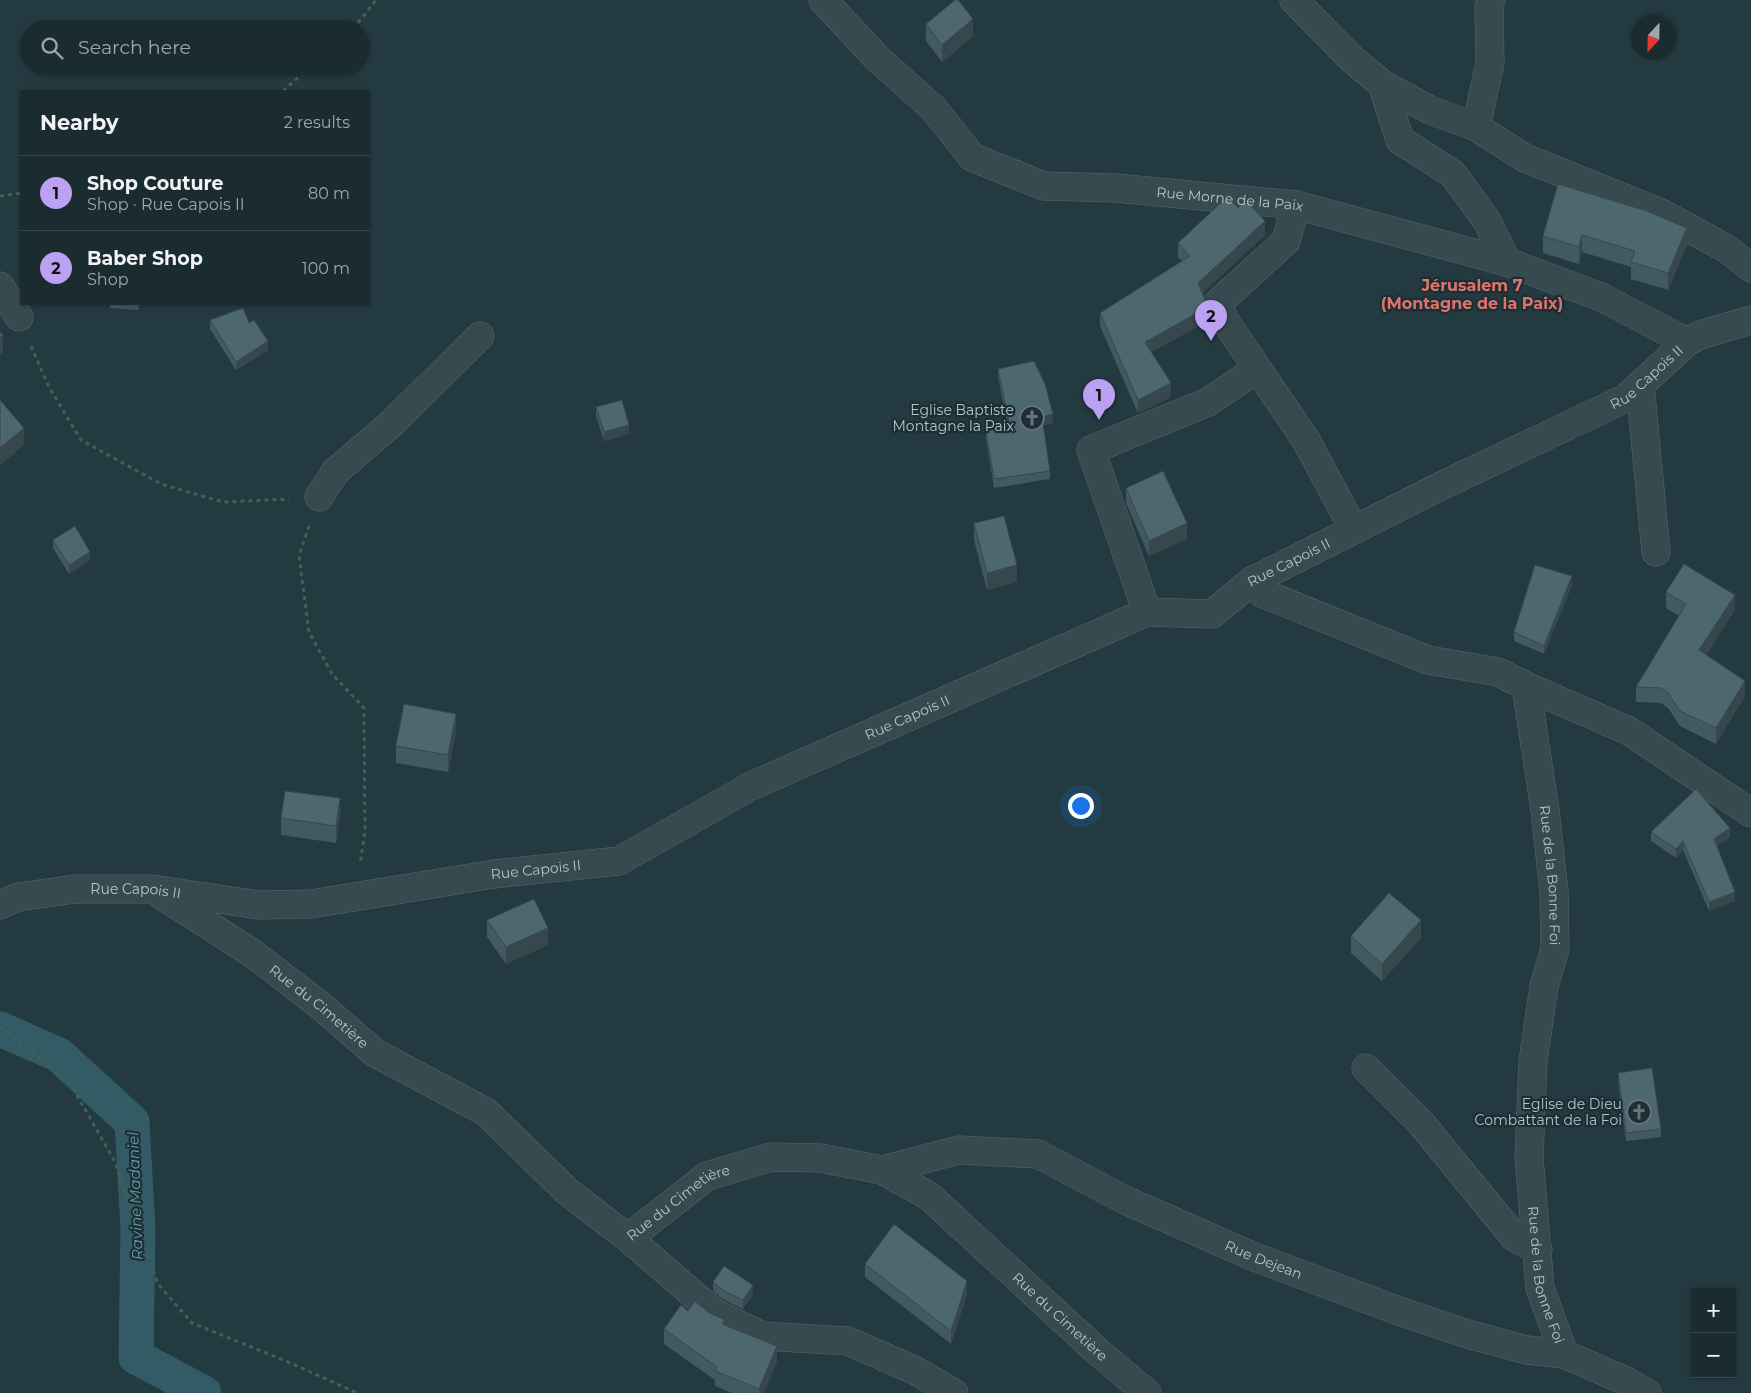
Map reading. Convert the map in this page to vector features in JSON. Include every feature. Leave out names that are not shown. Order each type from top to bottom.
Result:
[{"type":"street","name":"Rue Morne de la Paix","points":[[823,0],[877,58],[934,109],[972,157],[1044,186],[1116,188],[1296,205],[1507,262],[1600,297],[1687,342]]},
{"type":"street","points":[[1294,0],[1352,59],[1382,84],[1430,110],[1476,128],[1525,158],[1663,214],[1727,249],[1751,268]]},
{"type":"street","points":[[1476,128],[1490,63],[1489,7],[1491,0]]},
{"type":"street","points":[[1382,84],[1400,140],[1453,174],[1487,222],[1507,262]]},
{"type":"street","points":[[1296,205],[1286,241],[1218,303],[1224,319],[1307,442],[1354,530]]},
{"type":"street","points":[[0,286],[19,317]]},
{"type":"street","name":"Rue Capois II","points":[[0,905],[18,897],[75,889],[152,889],[258,905],[311,904],[494,874],[619,860],[751,786],[1147,612],[1212,614],[1252,581],[1626,398],[1687,342],[1700,335],[1751,320]]},
{"type":"street","points":[[320,497],[335,472],[392,423],[480,336]]},
{"type":"street","points":[[1147,612],[1091,450],[1208,402],[1257,369]]},
{"type":"street","points":[[1640,385],[1656,552]]},
{"type":"street","points":[[1252,581],[1262,593],[1428,660],[1498,672],[1629,731],[1751,813]]},
{"type":"street","name":"Rue de la Bonne Foi","points":[[1526,686],[1545,810],[1554,892],[1555,949],[1544,986],[1533,1061],[1529,1158],[1540,1288],[1564,1354]]},
{"type":"street","name":"Rue du Cimetière","points":[[152,889],[252,953],[321,1006],[375,1053],[486,1112],[568,1192],[628,1238],[707,1176],[771,1157],[820,1158],[882,1170],[929,1196],[1097,1351],[1147,1393]]},
{"type":"street","points":[[1366,1068],[1421,1123],[1515,1238],[1538,1250]]},
{"type":"street","name":"Rue Dejean","points":[[882,1170],[959,1150],[1038,1154],[1124,1200],[1252,1256],[1464,1333],[1527,1350],[1564,1354],[1626,1381],[1647,1393]]},
{"type":"street","points":[[628,1238],[715,1312],[762,1336],[848,1341],[916,1371],[954,1393]]},
{"type":"path","points":[[360,20],[376,0]]},
{"type":"path","points":[[283,90],[301,75]]},
{"type":"path","points":[[0,196],[20,193]]},
{"type":"path","points":[[19,317],[49,387],[82,440],[161,484],[223,502],[320,497],[299,556],[308,632],[332,674],[364,708],[366,832],[354,896]]},
{"type":"path","points":[[0,1026],[70,1083],[116,1162],[158,1284],[192,1323],[286,1361],[357,1393]]},
{"type":"building","points":[[955,0],[958,0],[973,19],[942,45],[926,24]]},
{"type":"building","points":[[1558,184],[1647,211],[1687,228],[1668,273],[1631,262],[1635,251],[1582,235],[1579,247],[1543,236]]},
{"type":"building","points":[[1224,200],[1232,201],[1238,208],[1244,202],[1248,203],[1265,221],[1198,283],[1208,307],[1145,342],[1171,383],[1138,400],[1100,313],[1190,256],[1178,243]]},
{"type":"building","points":[[243,308],[249,323],[254,320],[268,341],[236,362],[210,320]]},
{"type":"building","points":[[1034,361],[1045,384],[1053,414],[1042,417],[1050,471],[994,479],[986,431],[1010,427],[998,369]]},
{"type":"building","points":[[0,400],[24,428],[0,448]]},
{"type":"building","points":[[622,400],[629,425],[604,432],[596,407]]},
{"type":"building","points":[[1163,471],[1187,523],[1149,541],[1126,488]]},
{"type":"building","points":[[1004,516],[1017,565],[987,573],[974,523]]},
{"type":"building","points":[[75,526],[90,552],[69,565],[53,540]]},
{"type":"building","points":[[1684,564],[1735,595],[1699,650],[1745,681],[1716,728],[1680,711],[1668,693],[1661,688],[1636,687],[1686,604],[1666,592]]},
{"type":"building","points":[[1535,565],[1572,576],[1544,646],[1514,632]]},
{"type":"building","points":[[404,704],[456,714],[448,755],[396,746]]},
{"type":"building","points":[[1696,789],[1730,828],[1714,839],[1735,892],[1709,902],[1683,841],[1676,849],[1651,832]]},
{"type":"building","points":[[285,791],[340,798],[336,826],[281,818]]},
{"type":"building","points":[[1389,893],[1421,920],[1382,964],[1351,936]]},
{"type":"building","points":[[534,899],[548,928],[506,947],[487,920]]},
{"type":"building","points":[[1652,1068],[1661,1129],[1626,1133],[1618,1073]]},
{"type":"building","points":[[894,1224],[967,1281],[951,1331],[865,1264]]},
{"type":"building","points":[[724,1266],[753,1285],[743,1300],[724,1291],[713,1282]]},
{"type":"building","points":[[695,1301],[708,1312],[725,1320],[722,1324],[777,1346],[759,1389],[715,1371],[717,1367],[664,1329],[681,1305],[688,1311]]},
{"type":"waterway","name":"Ravine Madaniel","points":[[0,1029],[59,1055],[132,1122],[138,1229],[136,1357],[204,1393]]},
{"type":"place","name":"Baber Shop","points":[[1211,341]]},
{"type":"place","name":"Eglise Baptiste Montagne la Paix","points":[[1032,418]]},
{"type":"place","name":"Shop Couture","points":[[1099,420]]},
{"type":"place","name":"Eglise de Dieu Combattant de la Foi","points":[[1639,1112]]},
{"type":"district","name":"Jérusalem 7 (Montagne de la Paix)","points":[[1472,294]]}]
